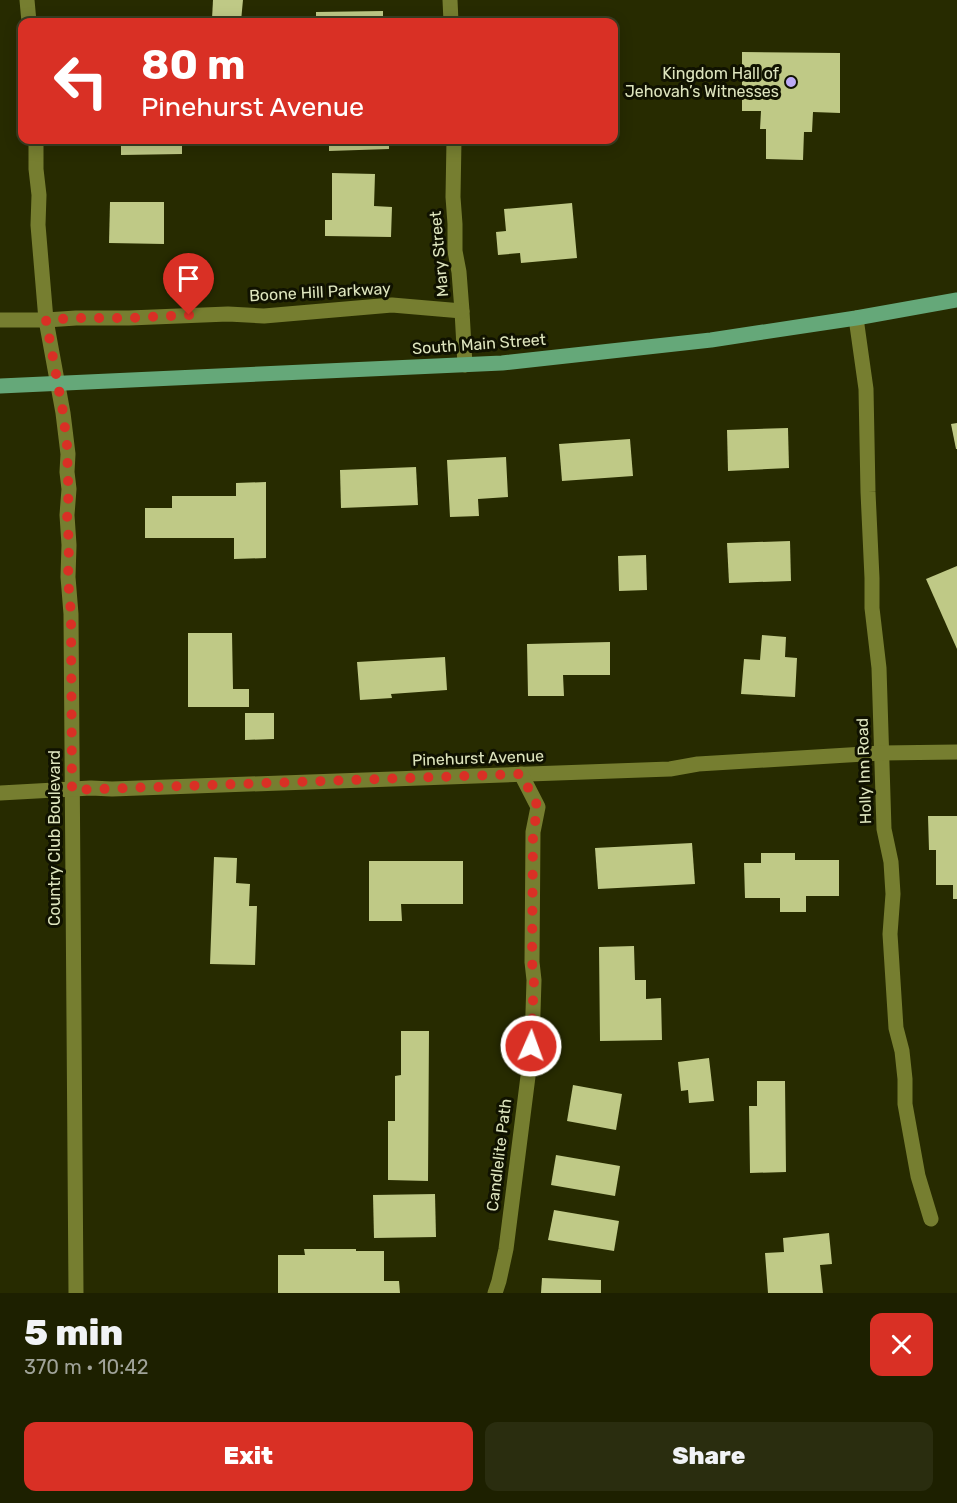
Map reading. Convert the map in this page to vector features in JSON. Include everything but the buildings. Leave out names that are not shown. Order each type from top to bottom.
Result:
[{"type":"main road","name":"South Main Street","points":[[0,386],[502,363],[711,340],[957,300]]},
{"type":"street","points":[[27,0],[29,18]]},
{"type":"street","points":[[450,0],[451,18]]},
{"type":"street","name":"Country Club Boulevard","points":[[36,144],[38,225],[46,320],[68,454],[76,1293]]},
{"type":"street","name":"Mary Street","points":[[454,144],[455,251],[459,272],[465,365]]},
{"type":"street","name":"Boone Hill Parkway","points":[[0,320],[228,314],[264,316],[392,305],[462,310]]},
{"type":"street","name":"Holly Inn Road","points":[[856,318],[866,389],[872,608],[879,668],[884,829],[892,872],[890,934],[896,1028],[902,1051],[905,1104],[918,1176],[931,1219]]},
{"type":"street","name":"Pinehurst Avenue","points":[[0,793],[670,769],[698,764],[881,753],[957,752]]},
{"type":"street","name":"Candlelite Path","points":[[495,1293],[506,1248],[531,1046],[534,980],[532,962],[533,832],[538,807],[521,774]]},
{"type":"place","name":"Kingdom Hall of Jehovah’s Witnesses","points":[[791,82]]},
{"type":"route","points":[[189,315],[46,320],[63,412],[68,454],[72,790],[521,774],[538,807],[533,832],[532,962],[534,980],[531,1046]]}]
